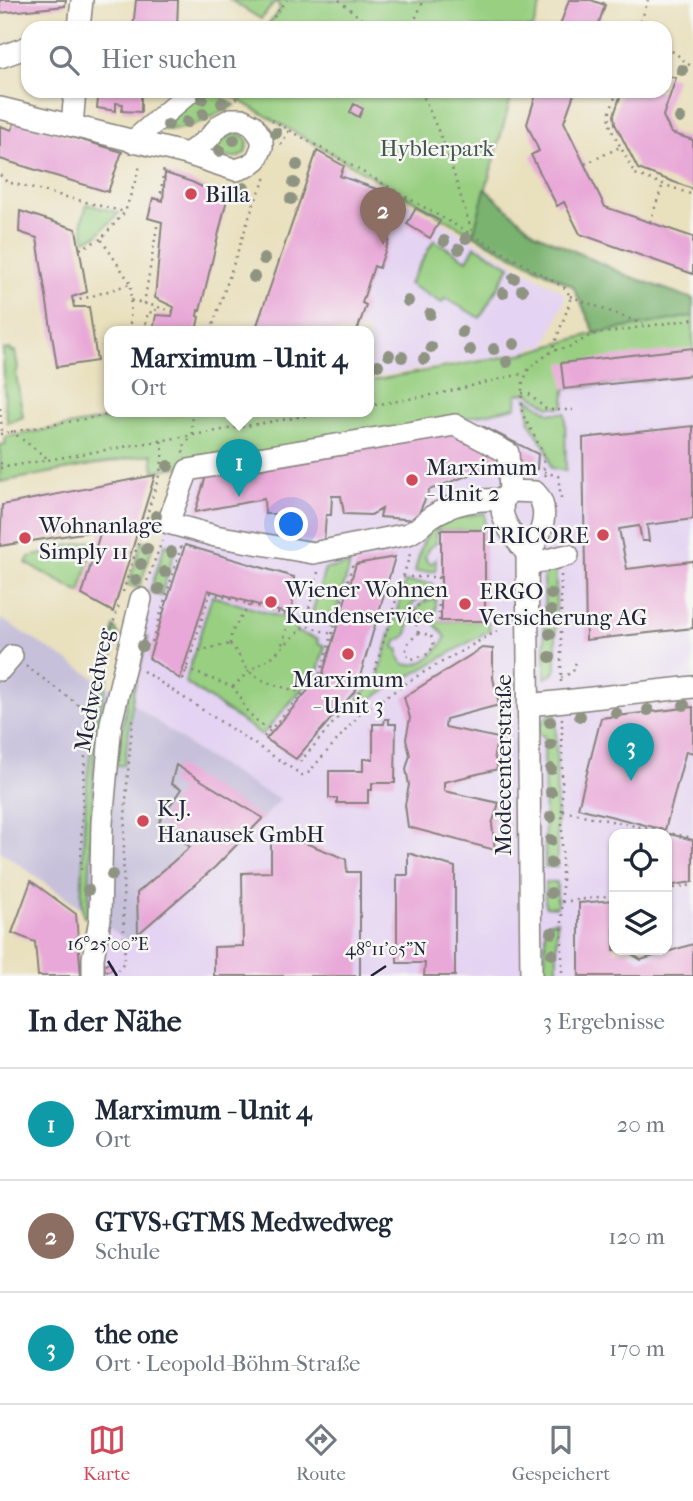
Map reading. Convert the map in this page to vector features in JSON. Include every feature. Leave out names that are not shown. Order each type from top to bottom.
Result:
[{"type":"street","points":[[80,21],[82,0]]},
{"type":"street","points":[[0,57],[21,50]]},
{"type":"street","points":[[72,126],[74,98]]},
{"type":"street","points":[[139,143],[184,98]]},
{"type":"street","points":[[0,108],[178,152],[236,170],[257,159],[262,139],[258,131],[242,119],[231,118],[220,125],[208,139],[178,152]]},
{"type":"street","points":[[507,496],[471,500],[439,512],[408,534],[313,553],[215,536],[178,525],[188,470],[455,425],[508,453],[507,496],[503,520],[527,559],[568,555]]},
{"type":"street","name":"Modecenterstraße","points":[[507,496],[536,492],[542,502],[542,532],[527,559],[531,976]]},
{"type":"street","name":"Medwedweg","points":[[93,976],[93,958],[100,919],[102,823],[111,723],[138,609]]},
{"type":"street","points":[[528,705],[693,687]]},
{"type":"path","points":[[270,21],[287,0]]},
{"type":"path","points":[[339,0],[364,21]]},
{"type":"path","points":[[412,21],[424,0]]},
{"type":"path","points":[[641,21],[648,0]]},
{"type":"path","points":[[672,51],[693,68]]},
{"type":"path","points":[[425,98],[446,149],[473,234]]},
{"type":"path","points":[[615,98],[609,114],[611,128],[635,174],[693,195]]},
{"type":"path","points":[[289,130],[565,288],[570,296],[647,326]]},
{"type":"path","points":[[80,249],[101,239],[125,212],[139,143]]},
{"type":"path","points":[[585,164],[620,147]]},
{"type":"path","points":[[160,200],[162,176],[178,152]]},
{"type":"path","points":[[213,326],[255,200],[236,170]]},
{"type":"path","points":[[0,176],[6,182],[125,212]]},
{"type":"path","points":[[650,222],[663,184]]},
{"type":"path","points":[[144,304],[158,221]]},
{"type":"path","points":[[101,239],[131,284],[130,326]]},
{"type":"path","points":[[73,302],[131,284]]},
{"type":"path","points":[[552,351],[570,296]]},
{"type":"path","points":[[131,300],[173,311]]},
{"type":"path","points":[[145,326],[148,312],[154,313],[157,307]]},
{"type":"path","points":[[374,404],[438,394],[525,373],[552,351],[572,346],[591,335],[693,319]]},
{"type":"path","points":[[525,373],[522,413],[543,452],[544,472]]},
{"type":"path","points":[[522,393],[529,394],[547,410],[573,410]]},
{"type":"path","points":[[0,408],[1,433],[104,415]]},
{"type":"path","points":[[192,417],[193,435]]},
{"type":"path","points":[[0,468],[299,417]]},
{"type":"path","points":[[11,431],[49,459]]},
{"type":"path","points":[[161,441],[164,452],[161,469],[146,518],[178,525]]},
{"type":"path","points":[[0,463],[9,466]]},
{"type":"path","points":[[138,609],[178,525]]},
{"type":"path","points":[[150,646],[178,525]]},
{"type":"path","points":[[300,762],[373,676],[417,530]]},
{"type":"path","points":[[264,737],[321,672],[358,543]]},
{"type":"path","points":[[233,687],[249,671],[273,656],[306,623],[323,552]]},
{"type":"path","points":[[402,577],[440,577],[439,621]]},
{"type":"path","points":[[183,680],[210,593],[291,617],[333,634]]},
{"type":"path","points":[[418,633],[431,635],[433,646],[428,654],[412,659],[405,653],[418,633],[414,611],[421,601],[438,596]]},
{"type":"path","points":[[250,605],[237,624],[230,644],[242,657],[249,671],[269,683],[303,693]]},
{"type":"path","points":[[281,647],[291,617]]},
{"type":"path","points":[[140,682],[143,671],[302,775],[308,773],[361,713],[430,669],[498,631]]},
{"type":"path","points":[[192,652],[230,644]]},
{"type":"path","points":[[561,678],[573,672],[577,658]]},
{"type":"path","points":[[6,663],[91,714]]},
{"type":"path","points":[[186,669],[233,687],[245,709],[260,724],[271,729]]},
{"type":"path","points":[[113,976],[125,961],[123,820],[133,718]]},
{"type":"path","points":[[562,811],[693,838]]},
{"type":"path","points":[[672,888],[693,886]]},
{"type":"path","points":[[562,902],[609,896]]},
{"type":"shaded area","points":[[317,151],[563,292],[565,299],[545,347],[536,346],[528,351],[374,377],[374,326],[258,326]]},
{"type":"shaded area","points":[[693,344],[693,976],[93,976],[100,919],[129,941],[215,867],[280,799],[197,751],[117,692],[141,599],[196,446],[351,417],[374,417],[374,413],[521,385]]},
{"type":"shaded area","points":[[0,618],[117,692],[197,751],[259,789],[281,799],[215,867],[128,941],[0,851]]},
{"type":"green space","points":[[230,0],[277,0],[261,19]]},
{"type":"green space","points":[[277,0],[542,0],[535,21],[271,21],[280,10]]},
{"type":"green space","points":[[192,98],[224,98],[235,105],[191,126],[162,129]]},
{"type":"green space","name":"Hyblerpark","points":[[235,98],[511,98],[473,235]]},
{"type":"green space","points":[[234,133],[244,136],[248,142],[245,153],[239,157],[208,158],[206,150]]},
{"type":"green space","points":[[485,189],[535,233],[626,275],[693,299],[693,316],[595,333],[573,286],[473,235]]},
{"type":"green space","points":[[87,204],[119,213],[96,236],[85,240],[82,221]]},
{"type":"green space","points":[[434,240],[467,260],[475,246],[510,266],[480,318],[445,298],[442,303],[409,284]]},
{"type":"green space","points":[[693,316],[693,375],[565,389],[564,407],[550,407],[528,393],[517,394],[516,407],[460,419],[154,471],[152,454],[0,482],[0,445],[6,444],[5,437],[119,417],[374,417],[374,380],[526,353],[595,333]]},
{"type":"green space","points":[[11,349],[12,352],[15,351],[18,368],[16,374],[23,417],[8,423],[3,350]]},
{"type":"green space","points":[[527,398],[550,413],[565,413],[566,471],[551,468],[547,450],[530,423]]},
{"type":"green space","points":[[485,513],[485,530],[436,530],[436,543],[428,549],[425,557],[428,563],[432,563],[436,558],[436,571],[415,572],[424,542],[435,526],[455,518]]},
{"type":"green space","points":[[95,540],[80,593],[26,563],[29,557],[48,553],[56,548]]},
{"type":"green space","points":[[142,541],[154,542],[139,589],[128,585]]},
{"type":"green space","points":[[165,544],[176,546],[161,596],[150,592]]},
{"type":"green space","points":[[350,565],[332,626],[310,620],[325,569]]},
{"type":"green space","points":[[556,566],[556,668],[554,673],[545,678],[544,576],[547,570]]},
{"type":"green space","points":[[405,582],[432,583],[435,594],[419,598],[410,607],[408,632],[396,641],[394,647],[399,650],[399,658],[404,664],[418,664],[429,658],[446,637],[431,620],[416,621],[416,610],[422,603],[436,598],[436,621],[488,621],[490,630],[346,713],[378,677]]},
{"type":"green space","points":[[212,596],[298,622],[296,632],[318,639],[317,643],[325,646],[318,671],[262,735],[185,682]]},
{"type":"green space","points":[[114,627],[121,639],[120,643],[116,642],[100,712],[94,758],[88,917],[84,917],[82,888],[88,770],[95,713]]},
{"type":"green space","points":[[148,638],[134,689],[124,765],[114,765],[118,759],[136,643]]},
{"type":"green space","points":[[556,712],[557,867],[545,867],[544,736],[539,734],[539,727],[547,716]]},
{"type":"green space","points":[[545,882],[557,882],[557,907],[545,906]]},
{"type":"green space","points":[[557,920],[557,976],[545,976],[545,924]]},
{"type":"building","points":[[0,0],[66,0],[65,6],[0,13]]},
{"type":"building","points":[[136,0],[178,0],[177,21],[134,21]]},
{"type":"building","points":[[569,0],[591,0],[605,5],[599,21],[562,21]]},
{"type":"building","points":[[98,98],[141,98],[141,112],[122,111],[123,104],[116,103],[116,111],[97,108]]},
{"type":"building","points":[[535,98],[573,98],[564,122],[605,207],[693,237],[693,274],[580,234],[564,202],[557,206],[531,155],[539,151],[527,124]]},
{"type":"building","points":[[620,98],[669,98],[663,116],[671,133],[693,140],[693,189],[638,169],[615,124],[614,115]]},
{"type":"building","points":[[354,104],[363,109],[359,117],[350,112]]},
{"type":"building","points":[[15,120],[122,152],[108,192],[0,159],[0,126],[12,130]]},
{"type":"building","points":[[317,151],[344,166],[340,176],[399,197],[385,239],[389,240],[379,268],[374,266],[362,303],[366,305],[359,326],[257,326]]},
{"type":"building","points":[[165,173],[192,182],[227,199],[200,311],[198,310],[197,326],[154,326],[156,315],[172,316],[174,307],[155,298],[162,222],[148,218],[153,198],[163,201]]},
{"type":"building","points":[[416,208],[440,221],[430,238],[407,224]]},
{"type":"building","points":[[20,211],[76,229],[87,292],[72,297],[74,307],[89,307],[97,361],[57,367],[37,238],[19,232]]},
{"type":"building","points":[[693,348],[693,375],[564,389],[561,363]]},
{"type":"building","name":"TRICORE","points":[[693,426],[693,519],[647,525],[649,541],[642,541],[639,526],[619,529],[627,569],[693,561],[693,628],[586,640],[583,438]]},
{"type":"building","points":[[484,427],[538,454],[537,469],[485,469],[429,490],[416,520],[380,517],[382,509],[371,515],[344,514],[341,496],[332,496],[331,515],[326,515],[324,543],[289,539],[291,514],[265,514],[264,499],[195,512],[207,473]]},
{"type":"building","name":"Wohnanlage Simply 11","points":[[155,475],[113,612],[82,595],[101,530],[0,546],[2,505]]},
{"type":"building","points":[[441,530],[485,530],[485,621],[441,621]]},
{"type":"building","name":"Wiener Wohnen Kundenservice","points":[[185,545],[294,577],[292,615],[208,590],[180,679],[149,658]]},
{"type":"building","name":"Marximum - Unit 3","points":[[395,557],[356,690],[296,759],[266,739],[323,673],[356,564]]},
{"type":"building","points":[[482,648],[493,649],[493,678],[499,705],[446,719],[445,727],[498,738],[494,755],[498,769],[444,782],[444,791],[499,803],[492,824],[495,850],[408,827],[405,805],[409,785],[406,769],[410,755],[406,739],[410,718],[404,697]]},
{"type":"building","points":[[693,707],[693,753],[686,751],[665,829],[578,808],[601,718]]},
{"type":"building","points":[[385,719],[389,719],[389,724],[396,724],[395,783],[372,783],[372,790],[368,790],[368,803],[337,803],[337,798],[329,798],[329,771],[363,771],[363,759],[373,759],[373,724],[384,724]]},
{"type":"building","points":[[176,765],[263,818],[215,867],[138,934],[137,893],[190,847],[159,822],[181,789],[171,784]]},
{"type":"building","points":[[285,835],[346,859],[347,872],[360,872],[360,976],[214,976],[214,947],[243,946],[242,873],[271,872],[271,836]]},
{"type":"building","points":[[672,835],[693,840],[693,882],[672,885]]},
{"type":"building","points":[[408,853],[455,867],[455,976],[424,976],[425,963],[397,963],[397,875],[408,875]]},
{"type":"building","points":[[31,881],[76,914],[81,976],[38,976],[35,942],[12,933]]},
{"type":"building","points":[[609,900],[609,955],[633,955],[641,960],[657,955],[672,955],[672,950],[693,944],[693,976],[579,976],[579,903]]},
{"type":"building","points":[[108,963],[112,967],[108,971],[104,967]]},
{"type":"place","name":"Billa","points":[[191,194]]},
{"type":"place","name":"GTVS+GTMS Medwedweg","points":[[383,245]]},
{"type":"place","name":"Marximum - Unit 2","points":[[412,480]]},
{"type":"place","name":"Marximum - Unit 4","points":[[239,497]]},
{"type":"place","name":"TRICORE","points":[[603,535]]},
{"type":"place","name":"Wohnanlage Simply 11","points":[[25,538]]},
{"type":"place","name":"Wiener Wohnen Kundenservice","points":[[271,602]]},
{"type":"place","name":"ERGO Versicherung AG","points":[[465,604]]},
{"type":"place","name":"Marximum - Unit 3","points":[[348,654]]},
{"type":"place","name":"the one","points":[[631,781]]},
{"type":"place","name":"K.J. Hanausek GmbH","points":[[143,821]]}]
